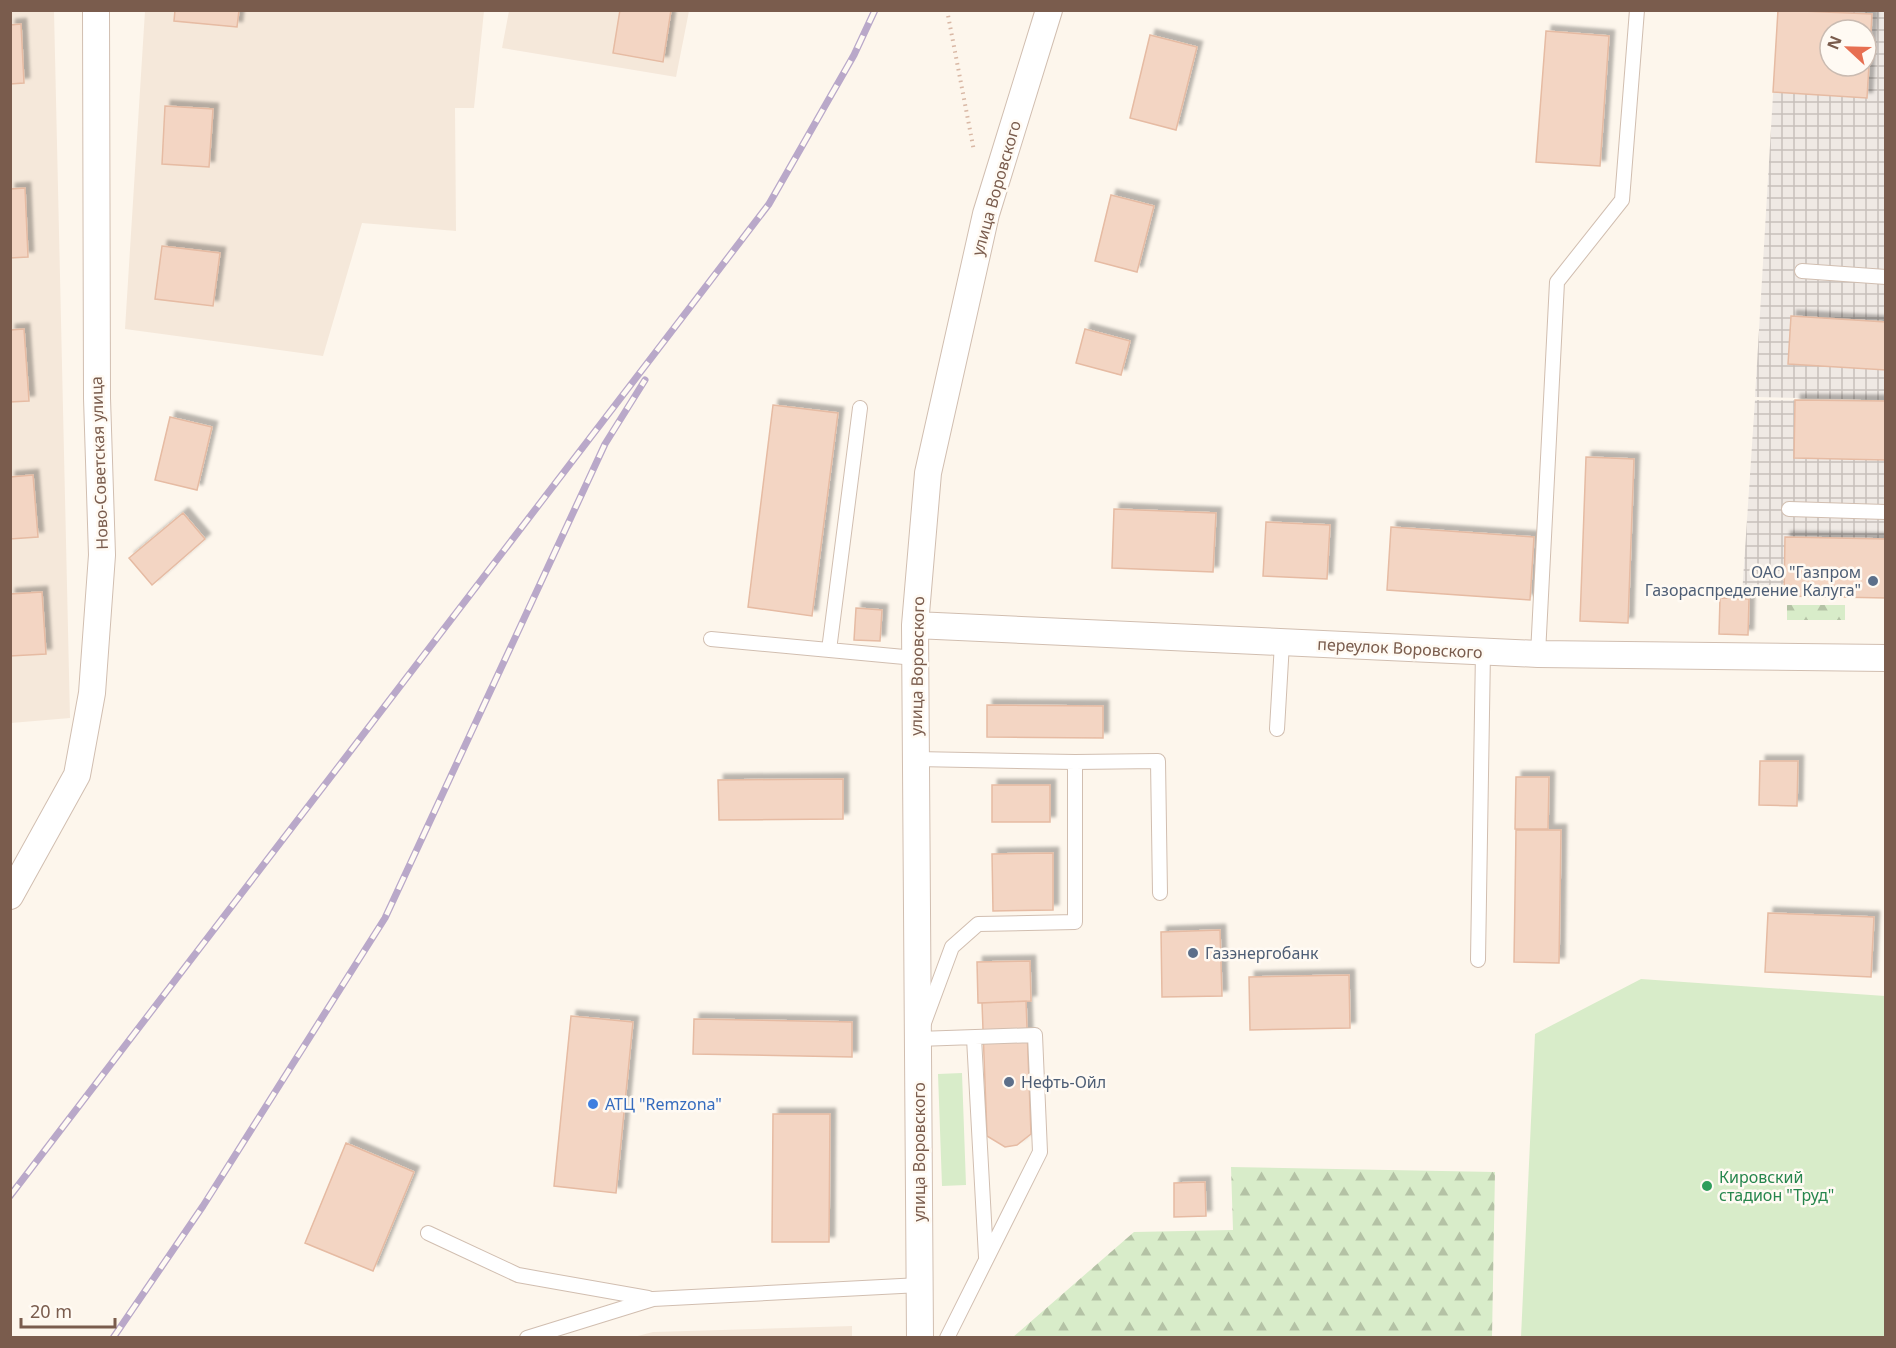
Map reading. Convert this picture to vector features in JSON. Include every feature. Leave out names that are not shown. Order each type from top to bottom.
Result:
[{"type":"street","name":"Ново-Советская улица","points":[[10,896],[77,776],[93,693],[102,555],[97,398],[96,10]]},
{"type":"street","name":"улица Воровского","points":[[920,1338],[915,625],[928,473],[986,214],[1049,10]]},
{"type":"street","name":"переулок Воровского","points":[[915,625],[1538,654],[1886,658]]},
{"type":"lane","points":[[1538,654],[1557,282],[1622,200],[1636,10]]},
{"type":"lane","points":[[1802,271],[1886,277]]},
{"type":"lane","points":[[829,650],[860,408]]},
{"type":"lane","points":[[1789,509],[1886,512]]},
{"type":"lane","points":[[711,639],[915,658]]},
{"type":"lane","points":[[1277,729],[1282,642]]},
{"type":"lane","points":[[1478,960],[1483,651]]},
{"type":"lane","points":[[916,759],[1158,761],[1160,893]]},
{"type":"lane","points":[[947,1338],[1040,1152],[1035,1035],[918,1039],[952,947],[978,924],[1075,922],[1075,762]]},
{"type":"lane","points":[[974,1038],[986,1259]]},
{"type":"lane","points":[[428,1233],[518,1275],[652,1299],[920,1285]]},
{"type":"lane","points":[[527,1338],[652,1299]]},
{"type":"path","points":[[947,10],[975,157]]},
{"type":"shaded area","points":[[11,11],[54,11],[70,718],[11,723]]},
{"type":"shaded area","points":[[145,11],[484,11],[474,108],[455,108],[456,231],[362,223],[323,356],[125,329]]},
{"type":"shaded area","points":[[509,11],[689,11],[676,77],[502,48]]},
{"type":"shaded area","points":[[1778,11],[1885,11],[1885,400],[1755,397]]},
{"type":"shaded area","points":[[1755,400],[1885,401],[1885,598],[1742,595]]},
{"type":"shaded area","points":[[852,1326],[852,1337],[634,1337],[653,1332]]},
{"type":"green space","points":[[1787,605],[1845,605],[1845,620],[1787,620]]},
{"type":"green space","name":"Кировский стадион \"Труд\"","points":[[1641,979],[1885,996],[1885,1337],[1521,1337],[1535,1034]]},
{"type":"green space","points":[[962,1073],[966,1185],[942,1186],[938,1074]]},
{"type":"green space","points":[[1231,1167],[1495,1172],[1492,1337],[1013,1337],[1134,1232],[1233,1230]]},
{"type":"building","points":[[175,10],[239,10],[237,27],[174,21]]},
{"type":"building","points":[[620,10],[671,10],[663,62],[613,53]]},
{"type":"building","points":[[1778,10],[1872,14],[1872,18],[1818,18],[1818,78],[1868,78],[1867,98],[1773,92]]},
{"type":"building","points":[[21,24],[24,83],[10,84],[10,25]]},
{"type":"building","points":[[1546,31],[1609,36],[1600,166],[1536,162]]},
{"type":"building","points":[[1150,35],[1197,47],[1176,130],[1130,118]]},
{"type":"building","points":[[165,106],[213,109],[209,167],[162,164]]},
{"type":"building","points":[[25,188],[28,257],[10,258],[10,189]]},
{"type":"building","points":[[1111,195],[1154,206],[1137,272],[1095,261]]},
{"type":"building","points":[[162,246],[220,253],[213,306],[155,299]]},
{"type":"building","points":[[1791,316],[1886,322],[1886,370],[1788,364]]},
{"type":"building","points":[[24,329],[29,401],[10,402],[10,330]]},
{"type":"building","points":[[1085,329],[1130,341],[1121,375],[1076,363]]},
{"type":"building","points":[[1795,400],[1886,401],[1886,460],[1794,458]]},
{"type":"building","points":[[773,405],[838,413],[812,616],[748,607]]},
{"type":"building","points":[[170,417],[212,427],[197,490],[155,480]]},
{"type":"building","points":[[1586,457],[1634,459],[1628,623],[1580,621]]},
{"type":"building","points":[[33,475],[38,537],[10,539],[10,477]]},
{"type":"building","points":[[1114,509],[1216,513],[1213,572],[1112,568]]},
{"type":"building","points":[[183,513],[205,539],[152,585],[129,558]]},
{"type":"building","points":[[1266,522],[1330,525],[1327,579],[1263,576]]},
{"type":"building","points":[[1391,527],[1534,537],[1530,600],[1387,590]]},
{"type":"building","points":[[1785,537],[1886,539],[1886,598],[1784,596]]},
{"type":"building","points":[[42,592],[46,654],[10,656],[10,594]]},
{"type":"building","points":[[1720,598],[1749,599],[1748,635],[1719,634]]},
{"type":"building","points":[[856,608],[882,610],[880,641],[854,640]]},
{"type":"building","points":[[987,705],[1103,706],[1103,738],[987,737]]},
{"type":"building","points":[[1760,761],[1798,761],[1797,806],[1759,805]]},
{"type":"building","points":[[1516,777],[1549,777],[1548,829],[1515,829]]},
{"type":"building","points":[[843,779],[843,819],[719,820],[718,780]]},
{"type":"building","points":[[992,785],[1050,785],[1050,822],[992,822]]},
{"type":"building","points":[[1516,830],[1561,830],[1559,963],[1514,962]]},
{"type":"building","points":[[1053,853],[1053,910],[993,911],[992,854]]},
{"type":"building","points":[[1768,913],[1874,917],[1871,977],[1765,972]]},
{"type":"building","points":[[1220,930],[1222,996],[1162,997],[1161,932]]},
{"type":"building","points":[[1030,961],[1031,1001],[978,1003],[977,962]]},
{"type":"building","points":[[1349,975],[1350,1028],[1250,1030],[1249,977]]},
{"type":"building","points":[[1026,1001],[1031,1134],[1017,1145],[1005,1147],[987,1136],[982,1003]]},
{"type":"building","name":"АТЦ \"Remzona\"","points":[[571,1016],[633,1022],[616,1193],[554,1186]]},
{"type":"building","points":[[694,1019],[852,1022],[852,1057],[693,1054]]},
{"type":"building","points":[[773,1114],[830,1114],[829,1242],[772,1242]]},
{"type":"building","points":[[346,1143],[414,1172],[373,1271],[305,1243]]},
{"type":"building","points":[[1205,1182],[1206,1216],[1174,1217],[1174,1183]]},
{"type":"railway","points":[[10,1196],[769,204],[854,55],[875,10]]},
{"type":"railway","points":[[113,1338],[203,1206],[385,918],[605,444],[645,380]]},
{"type":"place","name":"ОАО \"Газпром Газораспределение Калуга\"","points":[[1873,581]]},
{"type":"place","name":"Газэнергобанк","points":[[1193,953]]},
{"type":"place","name":"Нефть-Ойл","points":[[1009,1082]]},
{"type":"place","name":"АТЦ \"Remzona\"","points":[[593,1104]]},
{"type":"place","name":"Кировский стадион \"Труд\"","points":[[1707,1186]]}]
